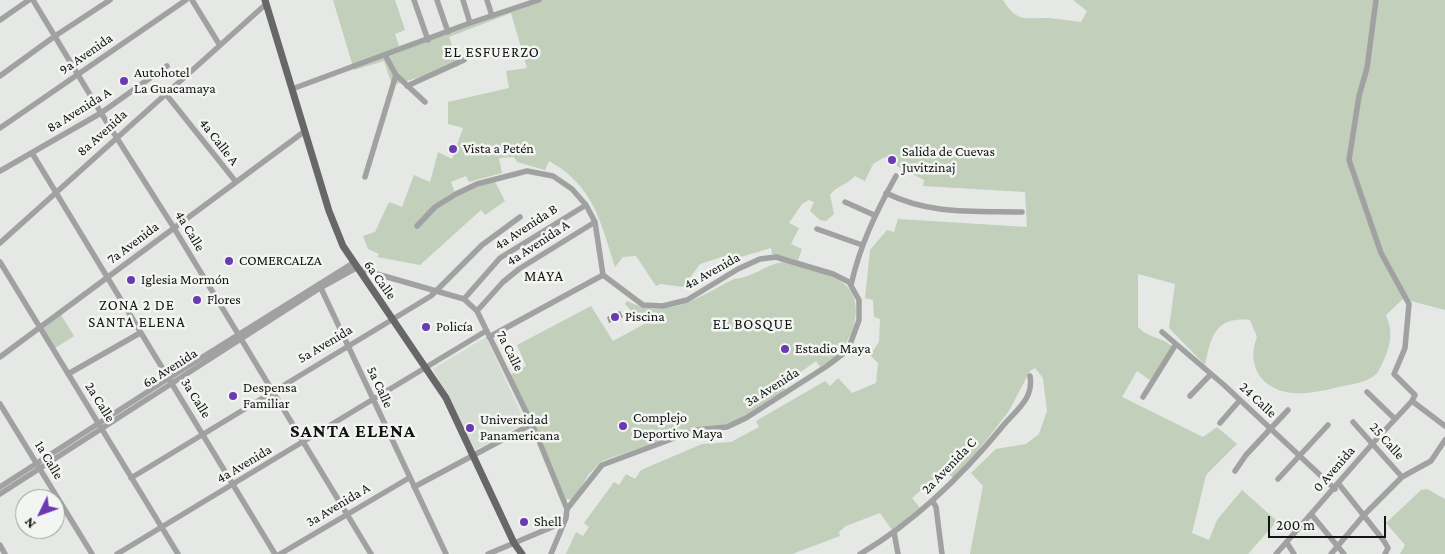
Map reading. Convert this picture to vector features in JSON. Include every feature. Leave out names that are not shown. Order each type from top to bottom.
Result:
[{"type":"main road","name":"6a Calle","points":[[265,2],[329,211],[343,246],[446,398],[514,543],[522,554]]},
{"type":"street","points":[[0,20],[31,0]]},
{"type":"street","name":"4a Calle","points":[[31,0],[55,36],[100,113],[174,228],[238,337],[371,554]]},
{"type":"street","points":[[0,76],[55,36],[110,0]]},
{"type":"street","name":"9a Avenida","points":[[0,128],[186,0]]},
{"type":"street","points":[[192,0],[219,44]]},
{"type":"street","points":[[414,0],[428,40]]},
{"type":"street","points":[[437,0],[448,32]]},
{"type":"street","points":[[463,0],[470,23]]},
{"type":"street","points":[[487,0],[492,16]]},
{"type":"street","points":[[292,90],[470,23],[539,0]]},
{"type":"street","points":[[1376,0],[1367,68],[1359,96],[1349,160],[1381,254],[1409,304],[1405,348],[1394,374],[1415,395],[1412,401],[1445,426]]},
{"type":"street","name":"8a Avenida","points":[[0,242],[265,2]]},
{"type":"street","points":[[385,55],[396,74],[425,102]]},
{"type":"street","points":[[407,86],[464,60]]},
{"type":"street","name":"8a Avenida A","points":[[0,171],[100,113],[167,66]]},
{"type":"street","points":[[366,177],[396,74]]},
{"type":"street","name":"4a Calle A","points":[[165,93],[236,182]]},
{"type":"street","name":"7a Avenida","points":[[0,357],[305,130]]},
{"type":"street","name":"3a Calle","points":[[32,153],[275,554]]},
{"type":"street","points":[[418,226],[435,207],[477,184],[527,171],[553,176],[563,182],[586,205],[595,222],[604,275]]},
{"type":"street","points":[[850,284],[874,215],[896,176]]},
{"type":"street","points":[[886,193],[918,207],[949,211],[1022,212]]},
{"type":"street","points":[[845,202],[874,215]]},
{"type":"street","name":"4a Avenida B","points":[[464,299],[500,258],[586,205]]},
{"type":"street","name":"5a Avenida","points":[[131,478],[437,291],[482,245],[520,217]]},
{"type":"street","name":"4a Avenida A","points":[[477,311],[503,282],[519,269],[595,222]]},
{"type":"street","points":[[817,230],[862,245]]},
{"type":"street","name":"4a Avenida","points":[[116,554],[303,443],[426,366],[604,275],[628,296],[652,307],[687,300],[738,269],[768,257],[799,262],[833,274],[850,284]]},
{"type":"street","name":"2a Calle","points":[[0,262],[178,554]]},
{"type":"street","name":"6a Avenida","points":[[0,494],[99,425],[319,286],[355,266]]},
{"type":"street","name":"7a Calle","points":[[355,266],[464,299],[477,311],[532,424],[567,509]]},
{"type":"street","name":"3a Avenida","points":[[567,509],[602,465],[696,430],[726,427],[746,418],[840,357],[852,341],[859,320],[859,300],[850,284]]},
{"type":"street","name":"5a Calle","points":[[319,286],[446,554]]},
{"type":"street","name":"24 Calle","points":[[1162,332],[1336,486],[1364,515],[1387,551]]},
{"type":"street","points":[[68,374],[140,333]]},
{"type":"street","points":[[1143,396],[1176,344]]},
{"type":"street","points":[[1190,396],[1211,374]]},
{"type":"street","name":"2a Avenida C","points":[[860,554],[894,532],[933,502],[957,479],[1024,403],[1032,388],[1030,376]]},
{"type":"street","points":[[1367,392],[1395,419]]},
{"type":"street","points":[[1220,423],[1240,400]]},
{"type":"street","name":"0 Avenida","points":[[1276,554],[1412,401]]},
{"type":"street","name":"1a Calle","points":[[0,404],[92,554]]},
{"type":"street","points":[[1235,472],[1246,455],[1288,410]]},
{"type":"street","name":"25 Calle","points":[[1353,422],[1402,477]]},
{"type":"street","points":[[414,487],[532,424]]},
{"type":"street","points":[[1278,480],[1328,425]]},
{"type":"street","points":[[1331,554],[1364,515],[1402,477],[1431,461],[1445,440]]},
{"type":"street","name":"6a Avenida","points":[[0,488],[38,466]]},
{"type":"street","name":"3a Avenida A","points":[[280,554],[409,478]]},
{"type":"street","points":[[933,502],[936,508],[942,554]]},
{"type":"street","points":[[551,554],[564,522],[567,509]]},
{"type":"street","points":[[1311,514],[1344,554]]},
{"type":"street","points":[[488,554],[564,522]]},
{"type":"street","points":[[894,532],[898,554]]},
{"type":"street","points":[[1287,542],[1294,554]]},
{"type":"street","points":[[0,545],[5,554]]},
{"type":"shaded area","points":[[333,0],[395,0],[405,30],[395,34],[399,46],[533,0],[1003,0],[1013,13],[1023,18],[1049,18],[1081,22],[1087,11],[1073,0],[1445,0],[1445,310],[1403,299],[1386,315],[1390,328],[1389,347],[1376,374],[1355,383],[1314,392],[1293,393],[1276,389],[1262,379],[1257,372],[1253,355],[1257,337],[1250,320],[1229,321],[1222,325],[1213,337],[1205,365],[1169,328],[1175,284],[1138,274],[1138,327],[1173,347],[1150,380],[1137,371],[1122,397],[1203,437],[1217,427],[1237,444],[1206,475],[1192,533],[1209,540],[1217,520],[1242,490],[1277,521],[1248,554],[970,554],[983,486],[971,473],[996,449],[1026,444],[1039,434],[1047,411],[1043,378],[1035,368],[1030,371],[1009,411],[955,480],[948,473],[936,477],[912,498],[920,508],[892,530],[880,513],[846,526],[839,532],[840,536],[792,554],[566,554],[576,532],[583,536],[589,527],[584,523],[614,482],[619,485],[626,474],[635,479],[641,470],[702,444],[731,442],[759,427],[756,421],[825,381],[830,386],[838,378],[852,393],[876,383],[878,363],[870,355],[879,342],[880,319],[874,317],[873,300],[865,298],[870,250],[887,230],[894,232],[898,219],[1027,227],[1025,192],[923,186],[924,180],[897,166],[897,162],[885,157],[873,164],[865,181],[855,176],[830,195],[834,214],[826,221],[820,220],[810,211],[814,202],[809,200],[802,204],[789,223],[799,228],[791,244],[802,249],[798,260],[772,254],[771,248],[727,261],[725,256],[700,264],[683,287],[661,284],[656,286],[636,256],[623,257],[615,267],[593,206],[586,193],[564,171],[549,161],[545,170],[517,162],[514,157],[499,158],[502,173],[469,182],[466,176],[451,182],[455,193],[495,182],[505,201],[485,215],[481,210],[420,265],[377,257],[379,254],[368,249],[363,236],[375,232],[389,202],[402,207],[414,175],[430,182],[438,152],[452,159],[463,128],[448,124],[448,102],[509,88],[506,71],[527,68],[511,13],[449,37],[459,66],[392,85],[384,61],[354,70]]},
{"type":"shaded area","points":[[784,262],[834,278],[848,288],[853,296],[856,306],[854,326],[845,345],[837,355],[820,367],[816,361],[783,385],[785,390],[736,421],[723,426],[680,434],[602,461],[589,474],[573,500],[566,499],[510,375],[526,366],[517,345],[591,306],[613,341],[650,321],[636,316],[625,304],[627,301],[642,307],[669,308],[695,299],[734,279]]},
{"type":"shaded area","name":"Piscina","points":[[620,311],[623,317],[609,323],[607,317]]},
{"type":"shaded area","points":[[61,315],[74,336],[55,348],[43,329]]},
{"type":"shaded area","points":[[486,337],[525,423],[475,450],[433,369]]},
{"type":"shaded area","points":[[1427,489],[1445,499],[1445,554],[1400,554],[1405,545],[1386,523],[1421,490]]},
{"type":"place","name":"Autohotel La Guacamaya","points":[[124,81]]},
{"type":"place","name":"Vista a Petén","points":[[453,149]]},
{"type":"place","name":"Salida de Cuevas Juvitzinaj","points":[[892,160]]},
{"type":"place","name":"COMERCALZA","points":[[229,261]]},
{"type":"place","name":"Iglesia Mormón","points":[[131,280]]},
{"type":"place","name":"Flores","points":[[197,300]]},
{"type":"place","name":"Piscina","points":[[615,317]]},
{"type":"place","name":"Policía","points":[[426,327]]},
{"type":"place","name":"Estadio Maya","points":[[785,349]]},
{"type":"place","name":"Despensa Familiar","points":[[233,396]]},
{"type":"place","name":"Complejo Deportivo Maya","points":[[623,426]]},
{"type":"place","name":"Universidad Panamericana","points":[[470,428]]},
{"type":"place","name":"Shell","points":[[524,522]]},
{"type":"district","name":"EL ESFUERZO","points":[[492,52]]},
{"type":"district","name":"MAYA","points":[[544,276]]},
{"type":"district","name":"ZONA 2 DE SANTA ELENA","points":[[137,314]]},
{"type":"district","name":"EL BOSQUE","points":[[753,324]]},
{"type":"district","name":"SANTA ELENA","points":[[353,431]]}]
